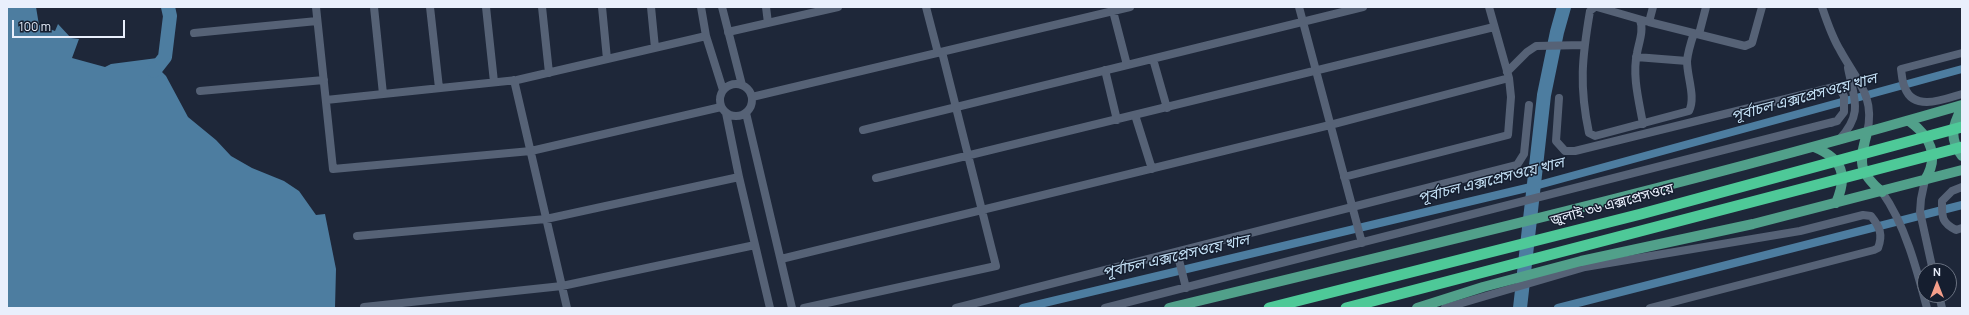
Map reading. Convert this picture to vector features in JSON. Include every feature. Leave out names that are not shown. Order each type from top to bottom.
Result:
[{"type":"highway","name":"জুলাই ৩৬ এক্সপ্রেসওয়ে","points":[[1269,308],[1572,232],[1962,127]]},
{"type":"highway","points":[[1346,308],[1962,147]]},
{"type":"main road","points":[[1170,308],[1732,169],[1867,133],[1962,105]]},
{"type":"main road","points":[[1962,108],[1954,123],[1952,132],[1955,145],[1962,156]]},
{"type":"main road","points":[[1909,121],[1924,132],[1931,150],[1932,162],[1930,173],[1926,180]]},
{"type":"main road","points":[[1867,133],[1863,148],[1863,165],[1870,182],[1882,192]]},
{"type":"main road","points":[[1814,147],[1830,154],[1840,165],[1842,188],[1836,203]]},
{"type":"main road","points":[[1417,308],[1583,264],[1753,224],[1882,192],[1962,170]]},
{"type":"street","points":[[316,7],[333,170],[531,151],[724,110],[739,116],[746,113],[751,106],[752,97],[749,90],[742,85],[733,84],[723,90]]},
{"type":"street","points":[[374,7],[383,94]]},
{"type":"street","points":[[430,7],[439,88]]},
{"type":"street","points":[[486,7],[494,82]]},
{"type":"street","points":[[542,7],[549,73]]},
{"type":"street","points":[[602,7],[607,59]]},
{"type":"street","points":[[651,7],[655,48]]},
{"type":"street","points":[[702,7],[706,36],[723,90],[720,98],[770,308]]},
{"type":"street","points":[[722,7],[742,85]]},
{"type":"street","points":[[766,7],[768,23]]},
{"type":"street","points":[[728,32],[826,8],[838,7]]},
{"type":"street","points":[[804,308],[996,266],[956,107],[926,7]]},
{"type":"street","points":[[752,97],[1128,7]]},
{"type":"street","points":[[1299,7],[1362,243]]},
{"type":"street","points":[[863,130],[1153,59],[1341,9],[1363,7]]},
{"type":"street","points":[[1344,177],[1508,135],[1511,97],[1508,75],[1489,7]]},
{"type":"street","points":[[1706,7],[1696,33],[1687,61],[1692,101],[1689,111],[1595,136],[1589,133],[1584,108],[1581,80],[1584,45],[1590,11],[1596,7],[1640,20],[1696,33],[1745,46],[1752,43],[1762,7]]},
{"type":"street","points":[[1649,22],[1653,7]]},
{"type":"street","points":[[1822,7],[1829,28],[1847,63],[1861,82],[1870,119],[1867,133]]},
{"type":"street","points":[[1113,11],[1126,65]]},
{"type":"street","points":[[1640,20],[1642,26],[1636,57],[1635,77],[1643,124]]},
{"type":"street","points":[[194,33],[317,21]]},
{"type":"street","points":[[876,178],[1316,72],[1494,27]]},
{"type":"street","points":[[326,100],[514,80],[706,36]]},
{"type":"street","points":[[780,259],[1330,125],[1508,75],[1527,52],[1536,46],[1584,45]]},
{"type":"street","points":[[1962,53],[1901,69],[1905,89],[1917,100],[1930,103],[1962,94]]},
{"type":"street","points":[[1636,57],[1687,61]]},
{"type":"street","points":[[1153,59],[1167,108]]},
{"type":"street","points":[[1839,140],[1848,130],[1853,121],[1857,102],[1847,63]]},
{"type":"street","points":[[1105,70],[1117,120]]},
{"type":"street","points":[[200,91],[324,80]]},
{"type":"street","points":[[514,80],[567,308]]},
{"type":"street","points":[[1558,196],[1836,121],[1844,112],[1845,104],[1842,90],[1838,86],[1574,151],[1565,151],[1556,141],[1559,98]]},
{"type":"street","points":[[956,308],[1517,165],[1524,154],[1529,105]]},
{"type":"street","points":[[746,113],[792,308]]},
{"type":"street","points":[[1135,115],[1152,169]]},
{"type":"street","points":[[1105,308],[1836,121]]},
{"type":"street","points":[[357,236],[546,219],[739,177]]},
{"type":"street","points":[[1926,180],[1921,199],[1920,212],[1931,263]]},
{"type":"street","points":[[1959,229],[1947,225],[1942,216],[1942,201],[1952,191],[1962,187]]},
{"type":"street","points":[[1882,192],[1891,204],[1906,242],[1921,283],[1927,308]]},
{"type":"street","points":[[1583,264],[1800,231],[1863,215],[1871,216],[1878,225],[1881,235],[1878,248],[1874,250],[1650,308]]},
{"type":"street","points":[[364,308],[562,286],[755,245]]},
{"type":"street","points":[[1177,252],[1186,288]]},
{"type":"street","points":[[1445,308],[1485,291]]},
{"type":"water","points":[[7,7],[36,7],[39,25],[55,31],[58,24],[71,38],[79,39],[72,58],[105,67],[111,64],[165,57],[162,72],[166,76],[188,117],[216,140],[231,156],[252,168],[284,181],[299,191],[316,215],[325,214],[336,269],[335,308],[7,308]]},
{"type":"waterway","points":[[154,71],[165,57],[170,16],[168,7]]},
{"type":"waterway","points":[[1520,308],[1544,95],[1557,32],[1564,7]]},
{"type":"waterway","name":"পূর্বাচল এক্সপ্রেসওয়ে খাল","points":[[1023,308],[1535,186],[1962,69]]},
{"type":"waterway","name":"পূর্বাচল এক্সপ্রেসওয়ে খাল","points":[[1558,308],[1962,205]]}]
